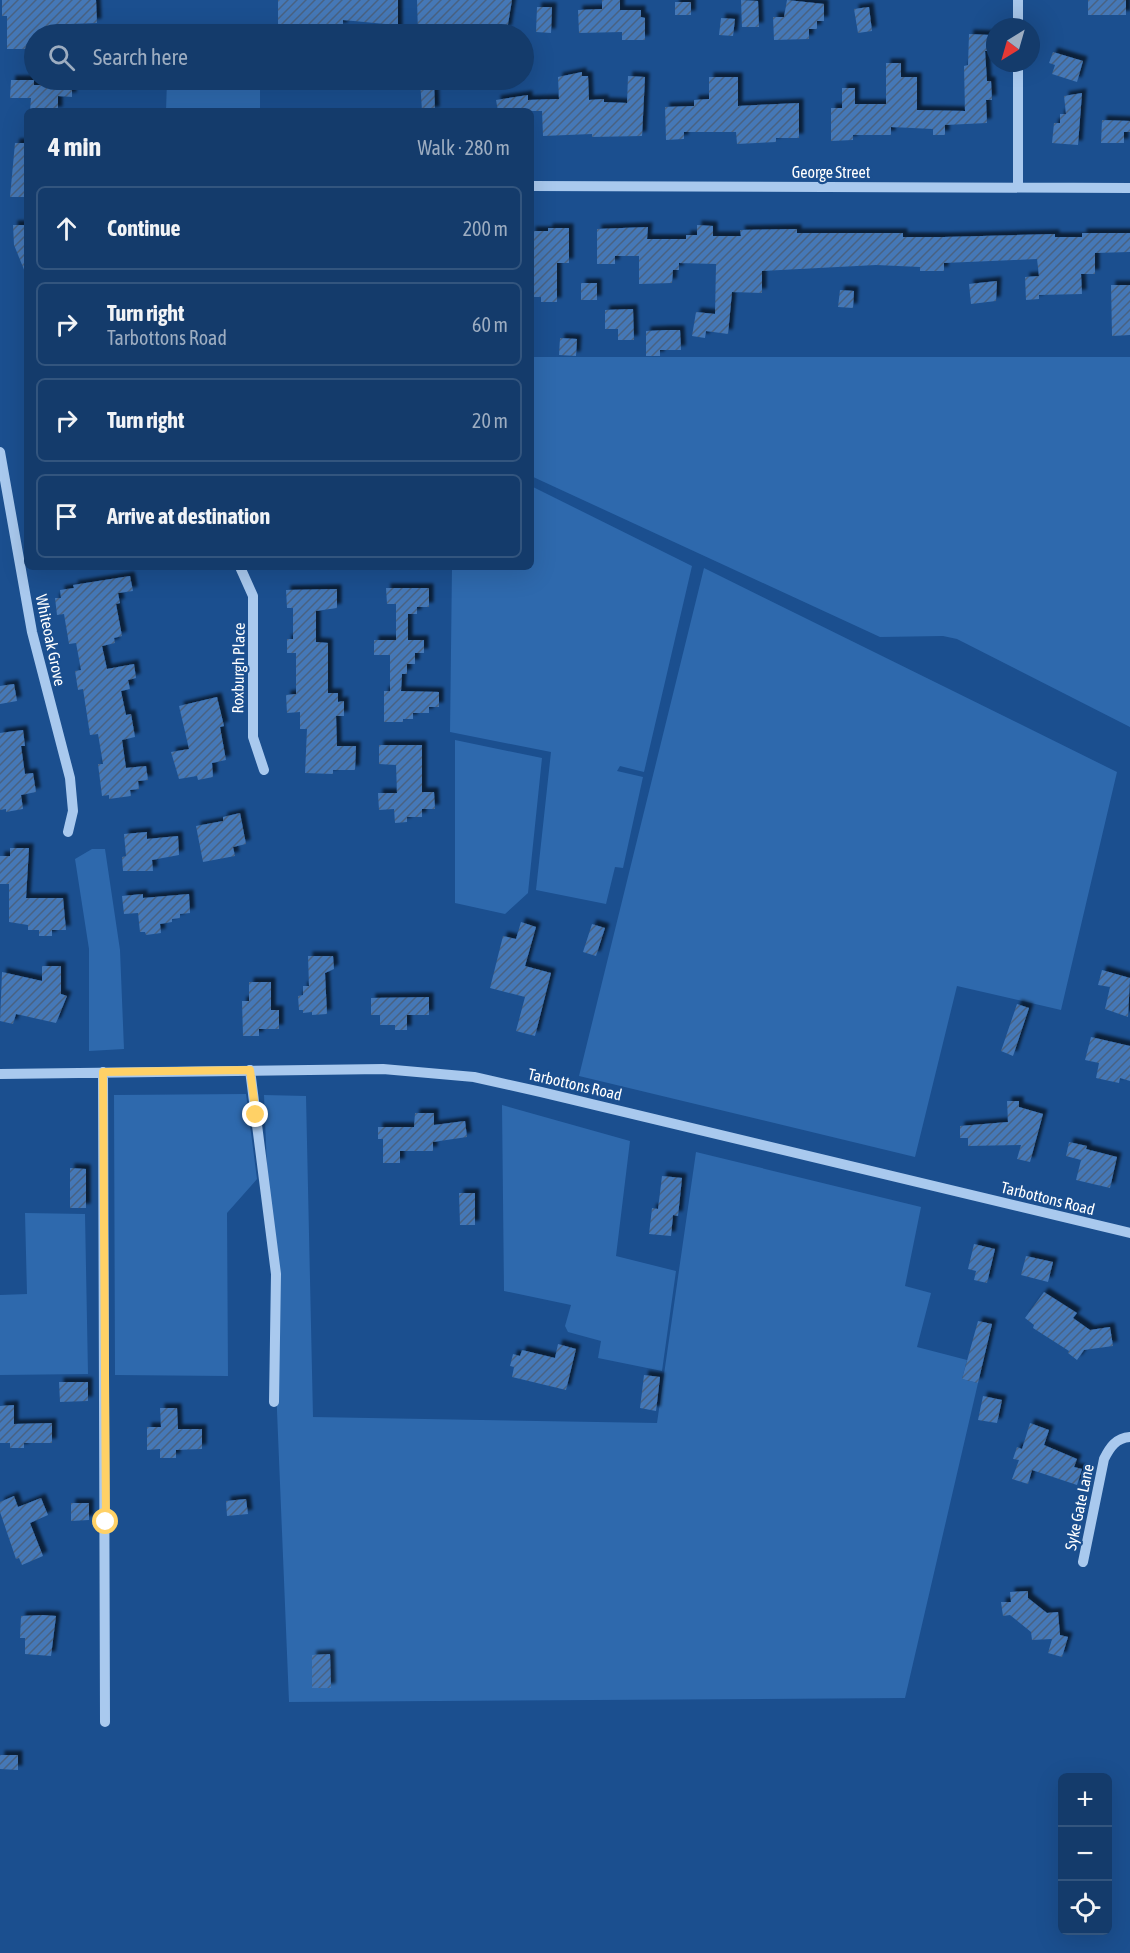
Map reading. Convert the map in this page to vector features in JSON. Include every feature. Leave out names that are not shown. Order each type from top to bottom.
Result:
[{"type":"street","points":[[1018,0],[1018,18]]},
{"type":"street","points":[[1018,72],[1018,187]]},
{"type":"street","name":"George Street","points":[[534,186],[1130,188]]},
{"type":"street","name":"Whiteoak Grove","points":[[0,452],[23,564]]},
{"type":"street","name":"Whiteoak Grove","points":[[24,570],[42,677],[70,778],[73,811],[68,832]]},
{"type":"street","name":"Roxburgh Place","points":[[241,570],[253,596],[253,737],[264,770]]},
{"type":"street","name":"Tarbottons Road","points":[[0,1074],[383,1069],[474,1077],[1130,1233]]},
{"type":"street","points":[[250,1070],[276,1274],[274,1402]]},
{"type":"street","points":[[103,1072],[105,1722]]},
{"type":"street","name":"Syke Gate Lane","points":[[1083,1562],[1104,1459],[1112,1445],[1124,1437],[1130,1437]]},
{"type":"shaded area","points":[[167,90],[260,90],[260,108],[166,108]]},
{"type":"shaded area","points":[[534,357],[1130,357],[1130,727],[957,639],[943,636],[880,637],[534,477]]},
{"type":"shaded area","points":[[534,487],[692,566],[644,772],[620,766],[617,771],[643,777],[623,868],[615,867],[606,904],[536,890],[551,752],[450,732],[452,570],[534,570]]},
{"type":"shaded area","points":[[704,568],[1117,772],[1061,1010],[957,986],[915,1157],[579,1076]]},
{"type":"shaded area","points":[[455,740],[542,758],[528,893],[505,914],[455,903]]},
{"type":"shaded area","points":[[92,849],[105,849],[120,950],[124,1049],[89,1051],[89,949],[75,859]]},
{"type":"shaded area","points":[[246,1094],[257,1179],[227,1213],[228,1376],[115,1375],[114,1095]]},
{"type":"shaded area","points":[[264,1095],[306,1096],[313,1417],[657,1423],[696,1152],[921,1207],[905,1286],[931,1293],[917,1347],[967,1360],[962,1379],[978,1383],[905,1698],[289,1702]]},
{"type":"shaded area","points":[[502,1105],[630,1141],[616,1256],[676,1271],[662,1371],[598,1358],[601,1341],[568,1332],[565,1326],[571,1305],[504,1291]]},
{"type":"shaded area","points":[[25,1213],[85,1214],[88,1374],[0,1375],[0,1295],[27,1294]]},
{"type":"building","points":[[2,0],[96,0],[97,23],[24,24],[24,49],[7,49],[7,16],[2,16]]},
{"type":"building","points":[[278,0],[398,0],[398,24],[343,20],[343,24],[278,24]]},
{"type":"building","points":[[417,0],[512,0],[508,24],[418,24]]},
{"type":"building","points":[[602,0],[620,0],[620,10],[641,10],[641,17],[645,18],[645,40],[622,40],[622,32],[579,33],[578,10],[602,9]]},
{"type":"building","points":[[741,0],[758,1],[759,27],[742,27]]},
{"type":"building","points":[[787,0],[824,4],[824,21],[817,21],[817,29],[809,29],[809,39],[774,40],[773,17],[784,17]]},
{"type":"building","points":[[1088,0],[1126,0],[1126,15],[1088,15]]},
{"type":"building","points":[[675,2],[691,2],[691,15],[675,15]]},
{"type":"building","points":[[537,7],[552,7],[551,33],[536,32]]},
{"type":"building","points":[[869,7],[872,31],[858,33],[854,9]]},
{"type":"building","points":[[721,18],[735,19],[733,36],[719,35]]},
{"type":"building","points":[[969,34],[986,35],[986,72],[987,81],[991,81],[992,100],[986,100],[987,123],[945,125],[945,135],[933,135],[933,129],[891,127],[891,135],[853,135],[853,140],[831,141],[831,108],[842,108],[842,88],[855,88],[855,104],[886,104],[886,63],[901,63],[901,77],[917,77],[917,110],[965,111],[964,66],[968,65]]},
{"type":"building","points":[[1053,52],[1083,61],[1077,82],[1052,74],[1055,65],[1049,63]]},
{"type":"building","points":[[582,72],[582,76],[588,76],[589,100],[604,99],[604,102],[627,103],[628,76],[645,77],[642,136],[592,137],[592,134],[543,136],[542,111],[534,111],[534,108],[497,108],[496,100],[528,95],[528,100],[559,99],[558,77]]},
{"type":"building","points":[[709,77],[738,77],[738,106],[799,103],[799,138],[776,138],[776,142],[737,144],[736,132],[684,132],[684,139],[666,140],[665,107],[694,106],[694,100],[709,99]]},
{"type":"building","points":[[11,80],[24,80],[24,90],[72,90],[72,97],[58,96],[58,108],[30,108],[31,98],[10,98]]},
{"type":"building","points":[[421,90],[434,90],[435,108],[422,108]]},
{"type":"building","points":[[1082,93],[1078,145],[1052,143],[1054,123],[1060,123],[1060,114],[1066,114],[1064,96]]},
{"type":"building","points":[[1102,120],[1130,121],[1130,132],[1124,132],[1124,143],[1101,143]]},
{"type":"building","points":[[15,143],[24,143],[24,197],[10,197]]},
{"type":"building","points":[[13,225],[24,225],[24,270],[14,245]]},
{"type":"building","points":[[697,225],[713,226],[713,236],[741,236],[740,230],[797,229],[797,233],[903,233],[903,237],[1055,234],[1055,237],[1082,237],[1082,233],[1130,233],[1130,252],[1095,253],[1095,274],[1081,274],[1082,294],[1039,295],[1039,299],[1026,300],[1025,277],[1039,276],[1037,259],[944,263],[944,271],[920,271],[920,267],[876,265],[762,271],[762,293],[732,292],[728,334],[706,331],[705,338],[692,336],[696,312],[715,314],[716,264],[679,263],[679,270],[673,270],[672,283],[639,284],[639,256],[615,256],[615,264],[597,264],[597,229],[648,227],[647,239],[686,239],[686,235],[697,235]]},
{"type":"building","points":[[548,228],[569,228],[569,263],[557,263],[557,302],[541,302],[541,297],[534,297],[534,231],[548,231]]},
{"type":"building","points":[[997,281],[996,301],[971,304],[969,284]]},
{"type":"building","points":[[581,283],[597,283],[597,300],[581,300]]},
{"type":"building","points":[[1111,285],[1130,285],[1130,335],[1112,336]]},
{"type":"building","points":[[840,290],[854,291],[853,308],[838,307]]},
{"type":"building","points":[[633,309],[634,340],[618,340],[618,329],[605,329],[605,310]]},
{"type":"building","points":[[680,330],[681,350],[660,350],[660,356],[646,356],[646,331]]},
{"type":"building","points":[[560,338],[577,339],[576,356],[559,355]]},
{"type":"building","points":[[130,576],[133,591],[118,593],[120,603],[116,604],[122,636],[114,638],[115,643],[102,646],[107,669],[134,664],[136,678],[128,680],[130,689],[121,691],[126,715],[131,714],[135,737],[122,740],[126,768],[146,766],[148,780],[138,781],[139,789],[130,790],[131,796],[109,799],[109,795],[102,796],[98,764],[103,764],[98,734],[90,735],[83,689],[78,690],[75,671],[81,670],[76,643],[69,644],[64,614],[57,615],[55,598],[61,598],[60,590],[74,588],[73,585]]},
{"type":"building","points":[[386,588],[429,588],[429,607],[417,607],[417,614],[408,614],[408,640],[424,640],[424,653],[415,653],[415,664],[407,664],[407,674],[402,674],[401,691],[439,692],[439,707],[429,707],[429,713],[413,713],[413,719],[403,719],[403,722],[384,722],[384,691],[390,691],[390,655],[374,655],[374,640],[396,640],[396,604],[387,604]]},
{"type":"building","points":[[337,589],[337,608],[316,611],[316,642],[328,643],[328,693],[338,693],[338,702],[344,701],[344,716],[336,716],[337,746],[356,746],[355,770],[333,770],[333,774],[305,773],[307,729],[300,729],[300,712],[287,713],[286,695],[296,694],[296,653],[287,653],[287,639],[293,639],[293,608],[287,608],[286,590]]},
{"type":"building","points":[[14,684],[17,701],[0,704],[0,686]]},
{"type":"building","points":[[217,697],[224,726],[220,727],[226,760],[212,763],[213,777],[198,780],[197,776],[179,779],[171,752],[189,749],[179,706]]},
{"type":"building","points":[[23,730],[25,746],[21,746],[25,774],[33,773],[36,792],[21,795],[23,809],[6,812],[6,809],[0,810],[0,733]]},
{"type":"building","points":[[379,745],[422,745],[422,792],[434,792],[435,809],[422,809],[422,817],[407,817],[407,822],[395,823],[394,809],[379,810],[378,793],[397,793],[396,765],[379,764]]},
{"type":"building","points":[[240,813],[246,844],[233,847],[235,856],[203,862],[196,826],[223,821],[223,817]]},
{"type":"building","points":[[147,832],[147,839],[178,836],[179,855],[152,860],[153,871],[123,871],[122,857],[126,856],[124,834]]},
{"type":"building","points":[[10,848],[29,848],[26,898],[63,898],[66,930],[52,930],[52,936],[39,936],[39,930],[28,930],[28,925],[9,922],[9,884],[0,884],[0,856],[10,856]]},
{"type":"building","points":[[143,894],[143,898],[189,894],[190,913],[180,914],[180,918],[172,919],[172,922],[160,924],[161,933],[146,935],[145,932],[140,932],[138,913],[124,914],[122,896]]},
{"type":"building","points":[[521,922],[536,927],[525,966],[551,973],[535,1036],[516,1031],[525,997],[490,988],[503,936],[516,939]]},
{"type":"building","points":[[592,924],[605,928],[596,956],[583,952]]},
{"type":"building","points":[[308,956],[333,956],[334,969],[325,973],[327,1014],[312,1015],[312,1012],[303,1013],[303,1010],[299,1010],[298,996],[303,995],[303,986],[309,986]]},
{"type":"building","points":[[42,966],[61,966],[61,994],[67,996],[56,1023],[16,1014],[13,1024],[0,1021],[2,972],[42,981]]},
{"type":"building","points":[[1102,970],[1130,978],[1128,1017],[1105,1009],[1110,987],[1098,985]]},
{"type":"building","points":[[249,982],[271,982],[271,1010],[279,1010],[279,1029],[259,1029],[259,1036],[243,1036],[242,1001],[249,1001]]},
{"type":"building","points":[[429,997],[429,1015],[407,1015],[407,1030],[395,1030],[395,1025],[380,1025],[380,1015],[371,1015],[371,998]]},
{"type":"building","points":[[1017,1004],[1029,1008],[1013,1056],[1001,1051]]},
{"type":"building","points":[[1091,1037],[1130,1046],[1130,1081],[1120,1078],[1119,1083],[1096,1078],[1099,1063],[1085,1060]]},
{"type":"building","points":[[1007,1101],[1019,1101],[1019,1107],[1043,1114],[1030,1162],[1017,1159],[1021,1145],[968,1146],[968,1138],[960,1138],[960,1126],[1008,1122]]},
{"type":"building","points":[[415,1113],[434,1113],[434,1125],[465,1121],[467,1137],[433,1142],[433,1151],[400,1151],[400,1163],[383,1163],[383,1139],[378,1139],[378,1127],[414,1127]]},
{"type":"building","points":[[1069,1142],[1117,1157],[1110,1188],[1076,1180],[1081,1160],[1066,1156]]},
{"type":"building","points":[[70,1168],[86,1169],[86,1208],[70,1208]]},
{"type":"building","points":[[662,1176],[682,1178],[678,1216],[673,1215],[671,1236],[649,1234],[652,1208],[658,1209]]},
{"type":"building","points":[[459,1193],[475,1193],[475,1225],[460,1225]]},
{"type":"building","points":[[974,1244],[995,1249],[987,1283],[974,1280],[976,1271],[968,1269]]},
{"type":"building","points":[[1026,1256],[1053,1262],[1048,1282],[1021,1275]]},
{"type":"building","points":[[1044,1292],[1077,1313],[1073,1318],[1090,1330],[1110,1327],[1113,1346],[1084,1350],[1077,1360],[1068,1353],[1069,1351],[1033,1328],[1034,1325],[1025,1318]]},
{"type":"building","points":[[978,1321],[992,1324],[978,1383],[962,1379]]},
{"type":"building","points":[[558,1344],[576,1349],[566,1390],[512,1377],[514,1367],[510,1366],[513,1354],[520,1356],[522,1350],[555,1358]]},
{"type":"building","points":[[644,1375],[660,1377],[656,1411],[640,1408]]},
{"type":"building","points":[[59,1382],[88,1382],[88,1401],[60,1402]]},
{"type":"building","points":[[983,1396],[1002,1400],[997,1423],[978,1420]]},
{"type":"building","points":[[14,1405],[14,1424],[52,1423],[52,1443],[24,1443],[24,1448],[10,1448],[10,1443],[0,1443],[0,1406]]},
{"type":"building","points":[[160,1408],[177,1408],[178,1429],[202,1429],[202,1449],[176,1450],[176,1458],[160,1458],[160,1449],[147,1450],[147,1427],[161,1427]]},
{"type":"building","points":[[1030,1423],[1049,1430],[1044,1445],[1077,1459],[1074,1467],[1082,1469],[1077,1485],[1032,1470],[1028,1484],[1012,1479],[1019,1460],[1013,1459],[1017,1447],[1022,1449]]},
{"type":"building","points":[[14,1496],[18,1507],[41,1498],[48,1515],[30,1523],[43,1556],[22,1565],[19,1558],[16,1559],[0,1512],[0,1502]]},
{"type":"building","points":[[246,1499],[248,1514],[227,1516],[226,1501]]},
{"type":"building","points":[[71,1503],[89,1503],[89,1520],[71,1521]]},
{"type":"building","points":[[1028,1591],[1028,1598],[1047,1613],[1058,1612],[1060,1635],[1068,1637],[1062,1657],[1048,1653],[1052,1639],[1032,1640],[1031,1632],[1010,1615],[1003,1616],[1001,1602],[1011,1602],[1010,1592]]},
{"type":"building","points":[[21,1616],[56,1616],[51,1656],[25,1654],[25,1638],[20,1638]]},
{"type":"building","points":[[330,1654],[331,1688],[312,1688],[312,1655]]},
{"type":"building","points":[[0,1755],[18,1755],[18,1770],[0,1769]]},
{"type":"route","points":[[106,1522],[103,1072],[250,1070],[256,1115]]}]
